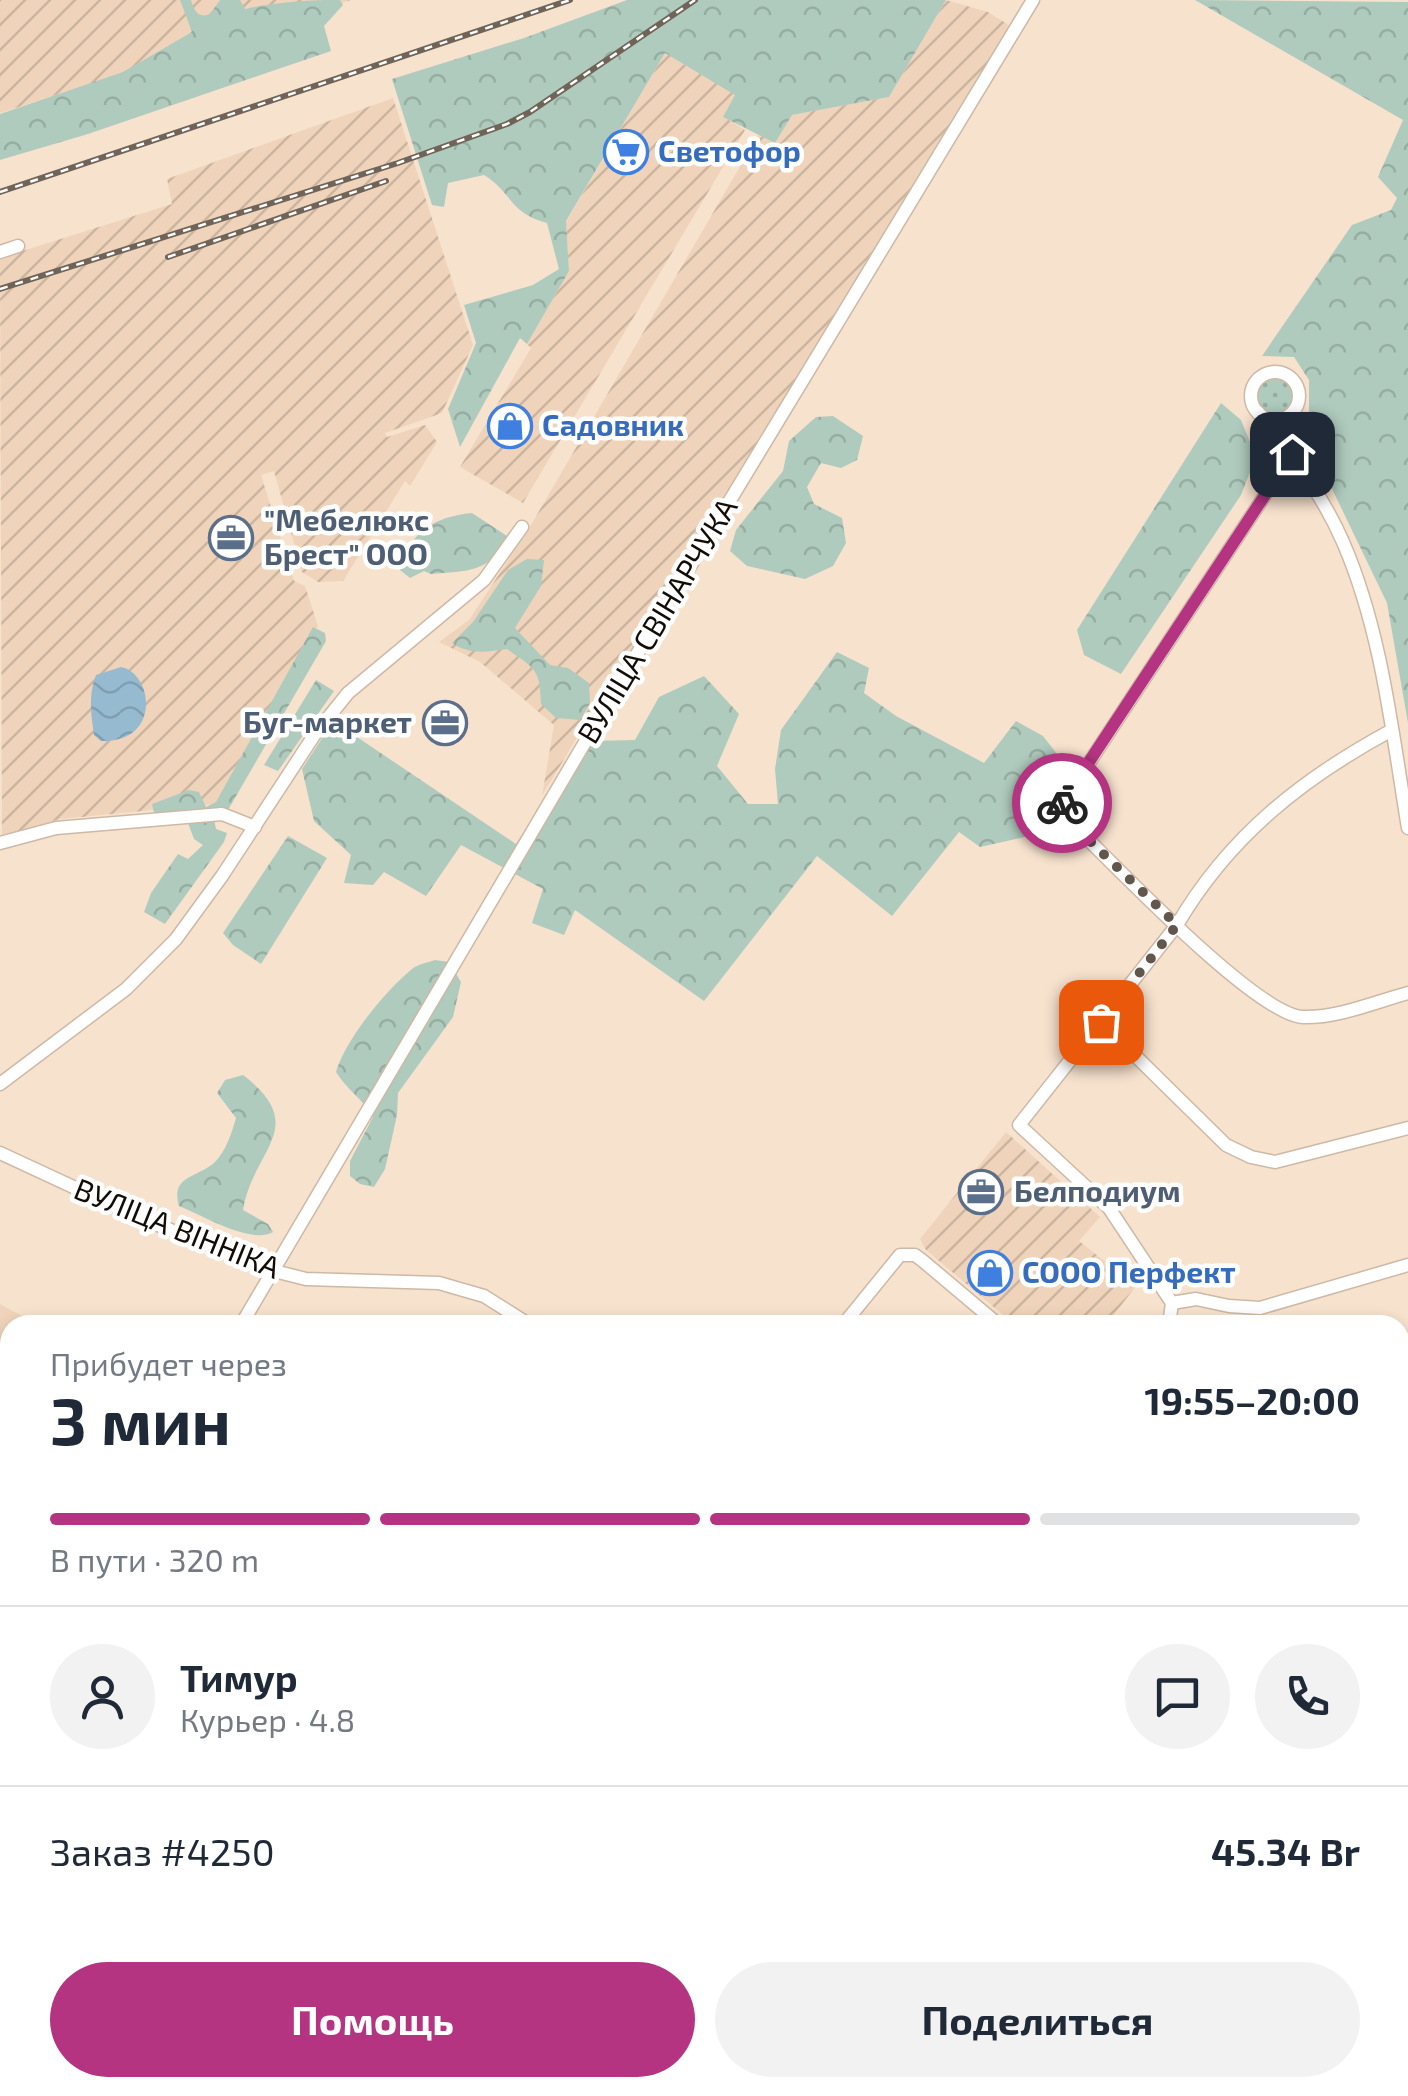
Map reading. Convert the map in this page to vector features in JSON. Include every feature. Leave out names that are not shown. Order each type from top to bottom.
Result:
[{"type":"street","name":"ВУЛІЦА СВІНАРЧУКА","points":[[247,1315],[1033,0]]},
{"type":"street","points":[[0,252],[18,246]]},
{"type":"street","points":[[1292,454],[1284,431],[1299,397],[1289,376],[1274,372],[1254,384],[1252,399],[1292,454],[1342,539],[1361,589],[1373,626],[1408,828]]},
{"type":"street","points":[[1258,412],[1279,419],[1293,412]]},
{"type":"street","points":[[1292,454],[1058,810],[1177,925],[1264,1001],[1300,1017],[1335,1013],[1408,993]]},
{"type":"street","points":[[0,1084],[99,1011],[176,939],[348,693],[484,580],[522,527]]},
{"type":"street","points":[[1170,1315],[1172,1303],[1108,1208],[1019,1125],[1177,925],[1196,892],[1274,806],[1335,761],[1392,730]]},
{"type":"street","points":[[0,843],[56,828],[222,814],[254,827]]},
{"type":"street","points":[[1101,1022],[1226,1145],[1251,1157],[1275,1162],[1408,1128]]},
{"type":"street","name":"ВУЛІЦА ВІННІКА","points":[[0,1152],[138,1217],[274,1271],[306,1279],[439,1283],[484,1296],[514,1315]]},
{"type":"street","points":[[851,1315],[900,1255],[915,1255],[924,1261],[987,1315]]},
{"type":"street","points":[[1172,1303],[1196,1299],[1260,1308],[1408,1264]]},
{"type":"shaded area","points":[[0,0],[351,0],[0,113]]},
{"type":"shaded area","points":[[946,0],[988,12],[1015,29],[627,673],[618,669],[542,796],[554,725],[480,662],[439,642],[469,620],[528,530],[759,134],[792,115],[889,97]]},
{"type":"shaded area","points":[[665,53],[736,95],[724,117],[745,130],[523,503],[460,467],[531,348],[527,344],[569,271],[566,222]]},
{"type":"shaded area","points":[[393,98],[473,345],[442,413],[385,433],[387,437],[425,425],[437,442],[410,486],[405,481],[343,581],[318,582],[302,572],[274,471],[261,475],[294,581],[305,586],[318,626],[216,804],[60,819],[2,836],[0,258],[172,204],[167,179]]},
{"type":"shaded area","points":[[1006,1132],[1100,1217],[1079,1241],[1136,1286],[1114,1315],[1003,1315],[926,1250],[920,1239]]},
{"type":"shaded area","points":[[0,1304],[20,1315],[0,1315]]},
{"type":"green space","points":[[180,0],[191,0],[202,15],[210,14],[220,0],[240,0],[245,9],[316,0],[340,0],[343,5],[324,26],[331,51],[0,160],[0,114],[123,72],[192,32]]},
{"type":"green space","points":[[627,0],[946,0],[889,97],[792,115],[775,143],[723,117],[735,95],[665,53],[566,221],[569,271],[527,344],[520,338],[460,447],[448,409],[476,343],[464,305],[533,285],[559,269],[547,223],[518,208],[484,175],[448,183],[444,207],[432,205],[392,79],[524,38]]},
{"type":"green space","points":[[1195,0],[1408,2],[1408,723],[1387,603],[1309,441],[1309,380],[1294,357],[1262,356],[1352,225],[1391,210],[1397,198],[1378,177],[1403,120]]},
{"type":"green space","points":[[1275,376],[1288,382],[1294,395],[1288,408],[1275,414],[1262,408],[1256,395],[1262,382]]},
{"type":"green space","points":[[1221,403],[1241,420],[1256,457],[1241,495],[1121,674],[1084,655],[1077,630]]},
{"type":"green space","points":[[833,416],[863,436],[857,460],[841,468],[821,463],[807,487],[814,504],[842,518],[846,543],[833,566],[805,579],[747,566],[730,551],[736,530],[783,471],[789,441],[816,417]]},
{"type":"green space","points":[[472,513],[507,536],[494,557],[477,568],[456,572],[424,571],[410,578],[400,570],[410,545],[426,528],[446,518]]},
{"type":"green space","points":[[527,559],[544,560],[541,586],[515,628],[550,665],[568,668],[589,683],[590,703],[580,720],[556,718],[541,704],[534,670],[507,649],[472,651],[452,643],[473,622],[508,570]]},
{"type":"green space","points":[[313,627],[325,633],[326,641],[228,810],[214,819],[216,829],[227,833],[224,842],[165,924],[144,912],[151,893],[178,854],[188,859],[203,845],[194,839],[188,823],[155,817],[152,804],[189,790],[199,792],[206,807],[216,802]]},
{"type":"green space","points":[[837,652],[869,668],[864,693],[896,716],[984,763],[1016,721],[1043,736],[1061,759],[1052,796],[1029,836],[980,847],[959,832],[892,916],[817,856],[704,1001],[575,910],[564,935],[532,923],[543,889],[461,845],[426,896],[384,872],[373,885],[344,883],[351,855],[314,821],[302,769],[328,729],[348,731],[516,844],[556,783],[591,741],[635,740],[659,697],[704,676],[739,714],[717,766],[748,804],[778,804],[775,769],[781,730]]},
{"type":"green space","points":[[316,680],[334,691],[278,771],[264,765]]},
{"type":"green space","points":[[288,836],[327,858],[261,964],[223,933]]},
{"type":"green space","points":[[435,960],[449,962],[461,982],[453,1017],[398,1093],[385,1169],[374,1187],[360,1184],[350,1176],[350,1161],[373,1117],[336,1072],[357,1031],[390,989],[412,969]]},
{"type":"green space","points":[[243,1075],[263,1093],[273,1109],[276,1124],[243,1210],[268,1224],[273,1232],[264,1235],[240,1232],[213,1222],[179,1206],[177,1196],[182,1183],[215,1162],[225,1147],[236,1118],[217,1093],[225,1080]]},
{"type":"water","points":[[121,667],[140,681],[146,707],[143,720],[121,739],[101,741],[94,735],[93,682],[96,675]]},
{"type":"railway","points":[[0,192],[570,0]]},
{"type":"railway","points":[[0,289],[398,163],[507,124],[695,0]]},
{"type":"railway","points":[[168,257],[386,181]]},
{"type":"way so far","points":[[1062,803],[1058,810],[1177,925],[1101,1022]]},
{"type":"place","name":"Светофор","points":[[626,152]]},
{"type":"place","name":"Садовник","points":[[510,426]]},
{"type":"place","name":"\"Мебелюкс Брест\" ООО","points":[[231,538]]},
{"type":"place","name":"Буг-маркет","points":[[445,723]]},
{"type":"place","name":"Белподиум","points":[[981,1192]]},
{"type":"place","name":"СООО Перфект","points":[[990,1273]]},
{"type":"route","points":[[1062,803],[1292,454]]}]
